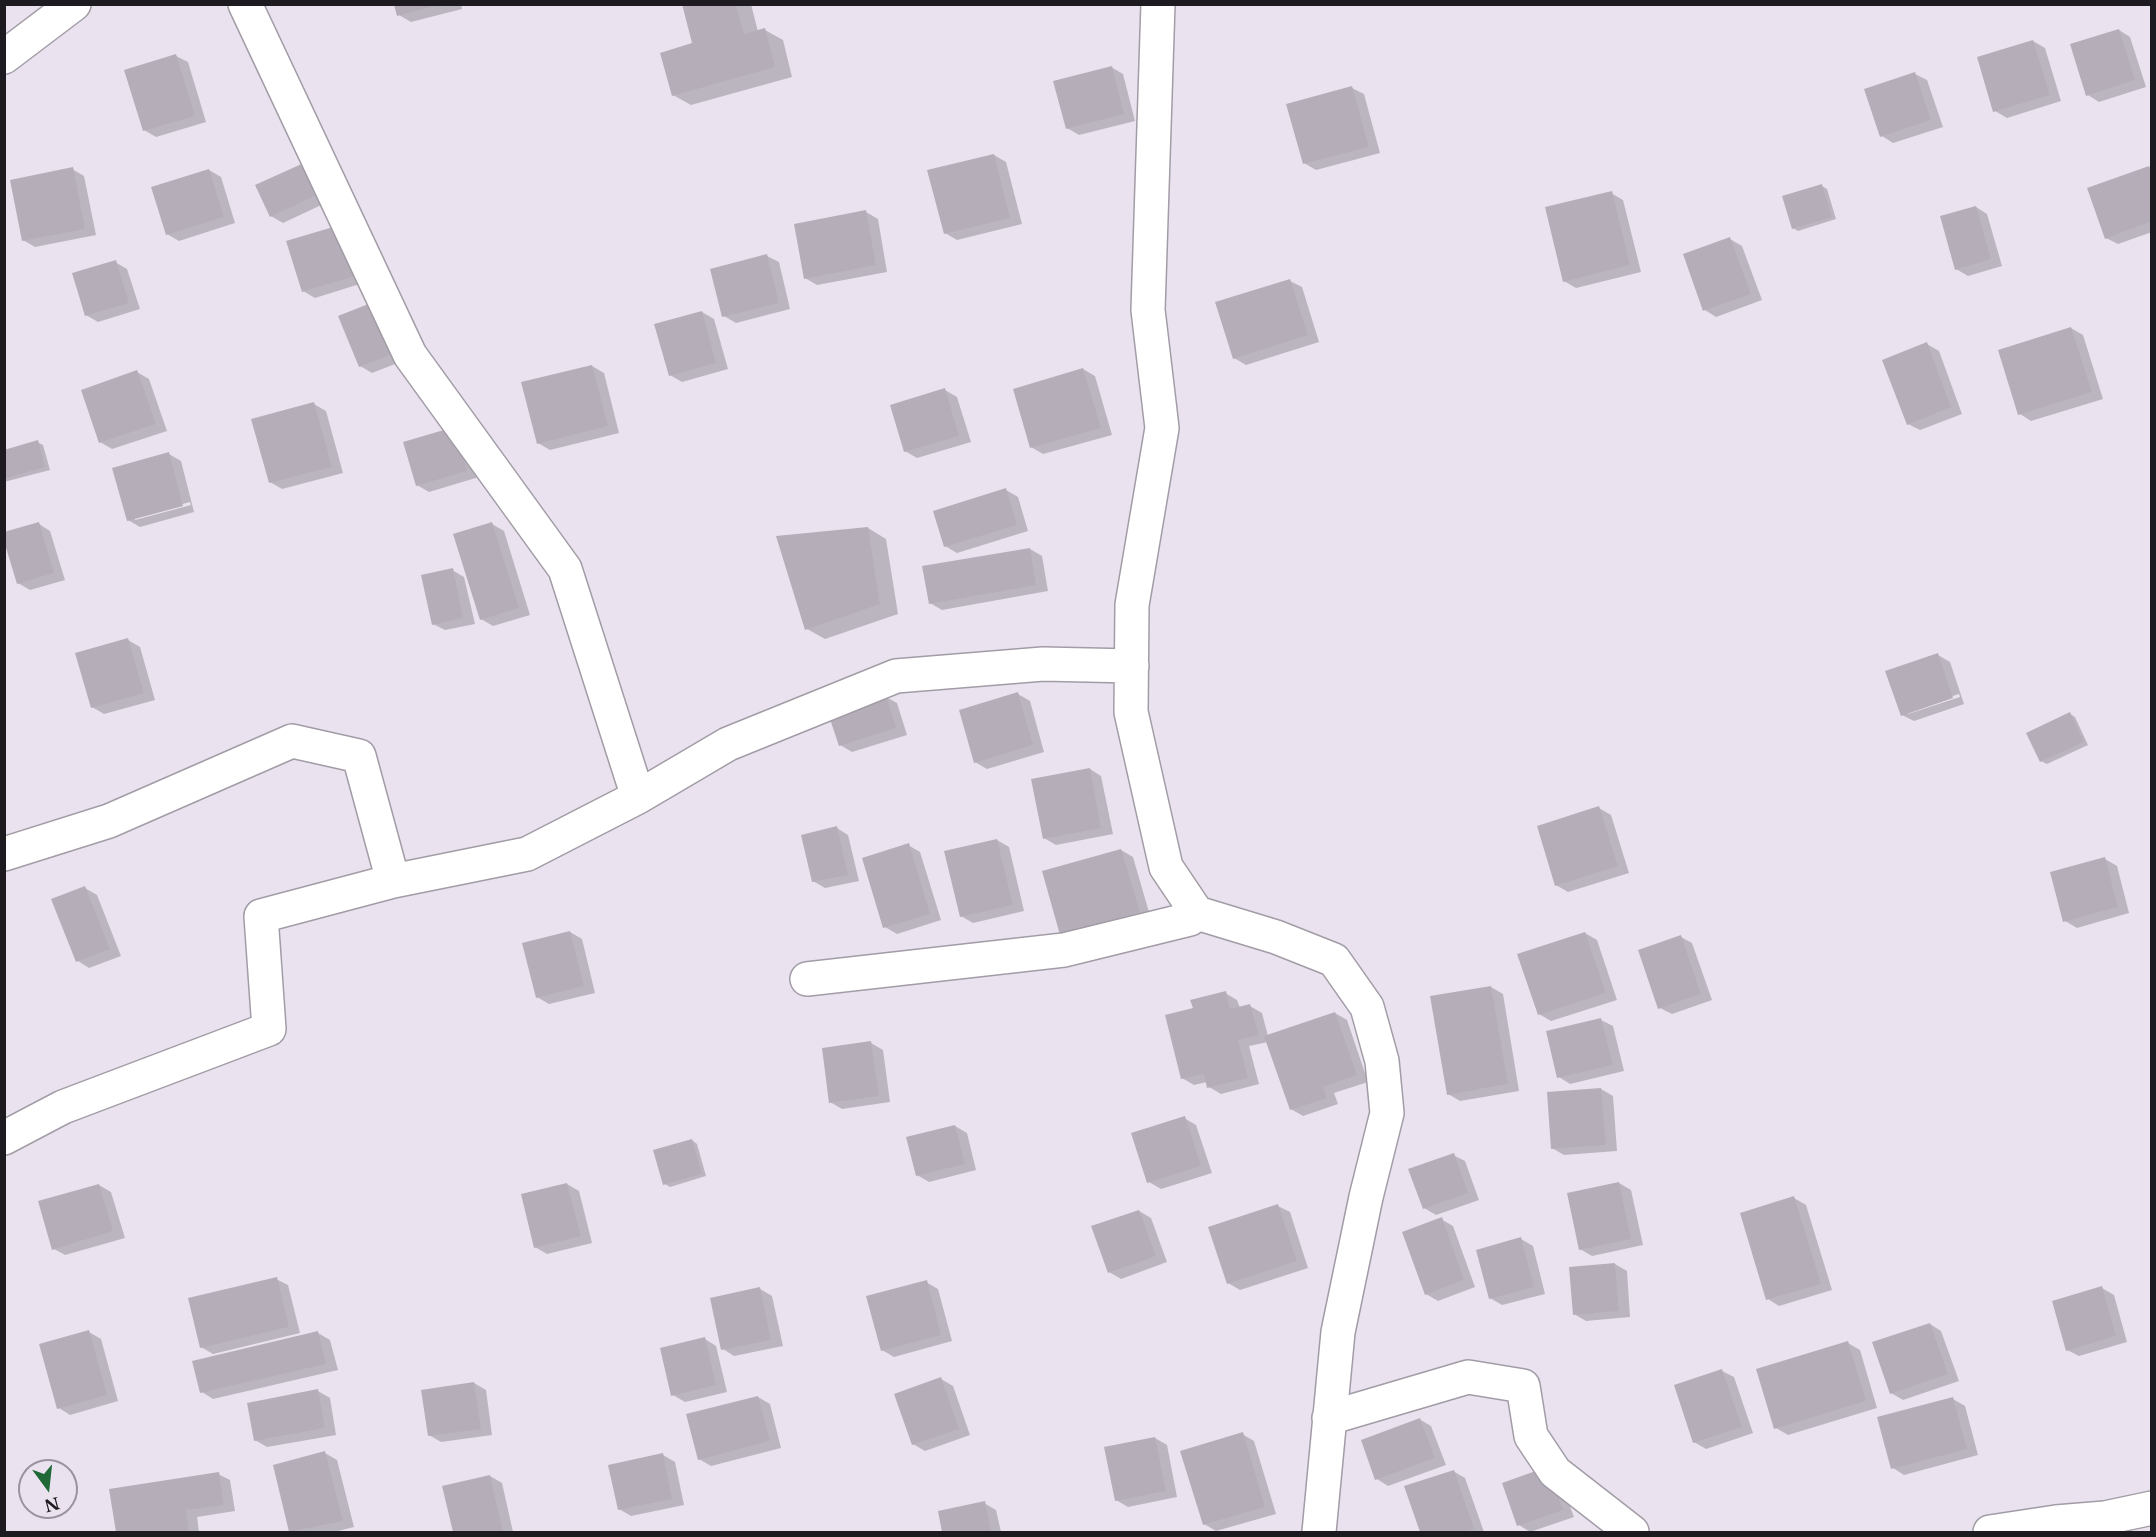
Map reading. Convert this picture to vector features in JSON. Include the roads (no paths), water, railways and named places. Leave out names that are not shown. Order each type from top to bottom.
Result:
[{"type":"street","points":[[4,57],[75,4]]},
{"type":"street","points":[[245,4],[410,355],[565,569],[638,797]]},
{"type":"street","points":[[1158,4],[1149,310],[1162,428],[1132,604],[1131,712],[1166,867],[1197,913],[1276,937],[1334,960],[1367,1007],[1382,1061],[1387,1113],[1366,1197],[1338,1332],[1319,1533]]},
{"type":"street","points":[[4,1138],[63,1107],[269,1029],[261,916],[393,881],[527,854],[638,797],[728,744],[896,676],[1043,664],[1132,666]]},
{"type":"street","points":[[4,854],[109,821],[292,741],[358,756],[393,881]]},
{"type":"street","points":[[807,979],[1064,950],[1190,919],[1197,913]]},
{"type":"street","points":[[1329,1418],[1468,1377],[1522,1386],[1531,1436],[1555,1472],[1632,1533]]},
{"type":"street","points":[[1990,1533],[2056,1522],[2105,1518],[2151,1508]]}]
